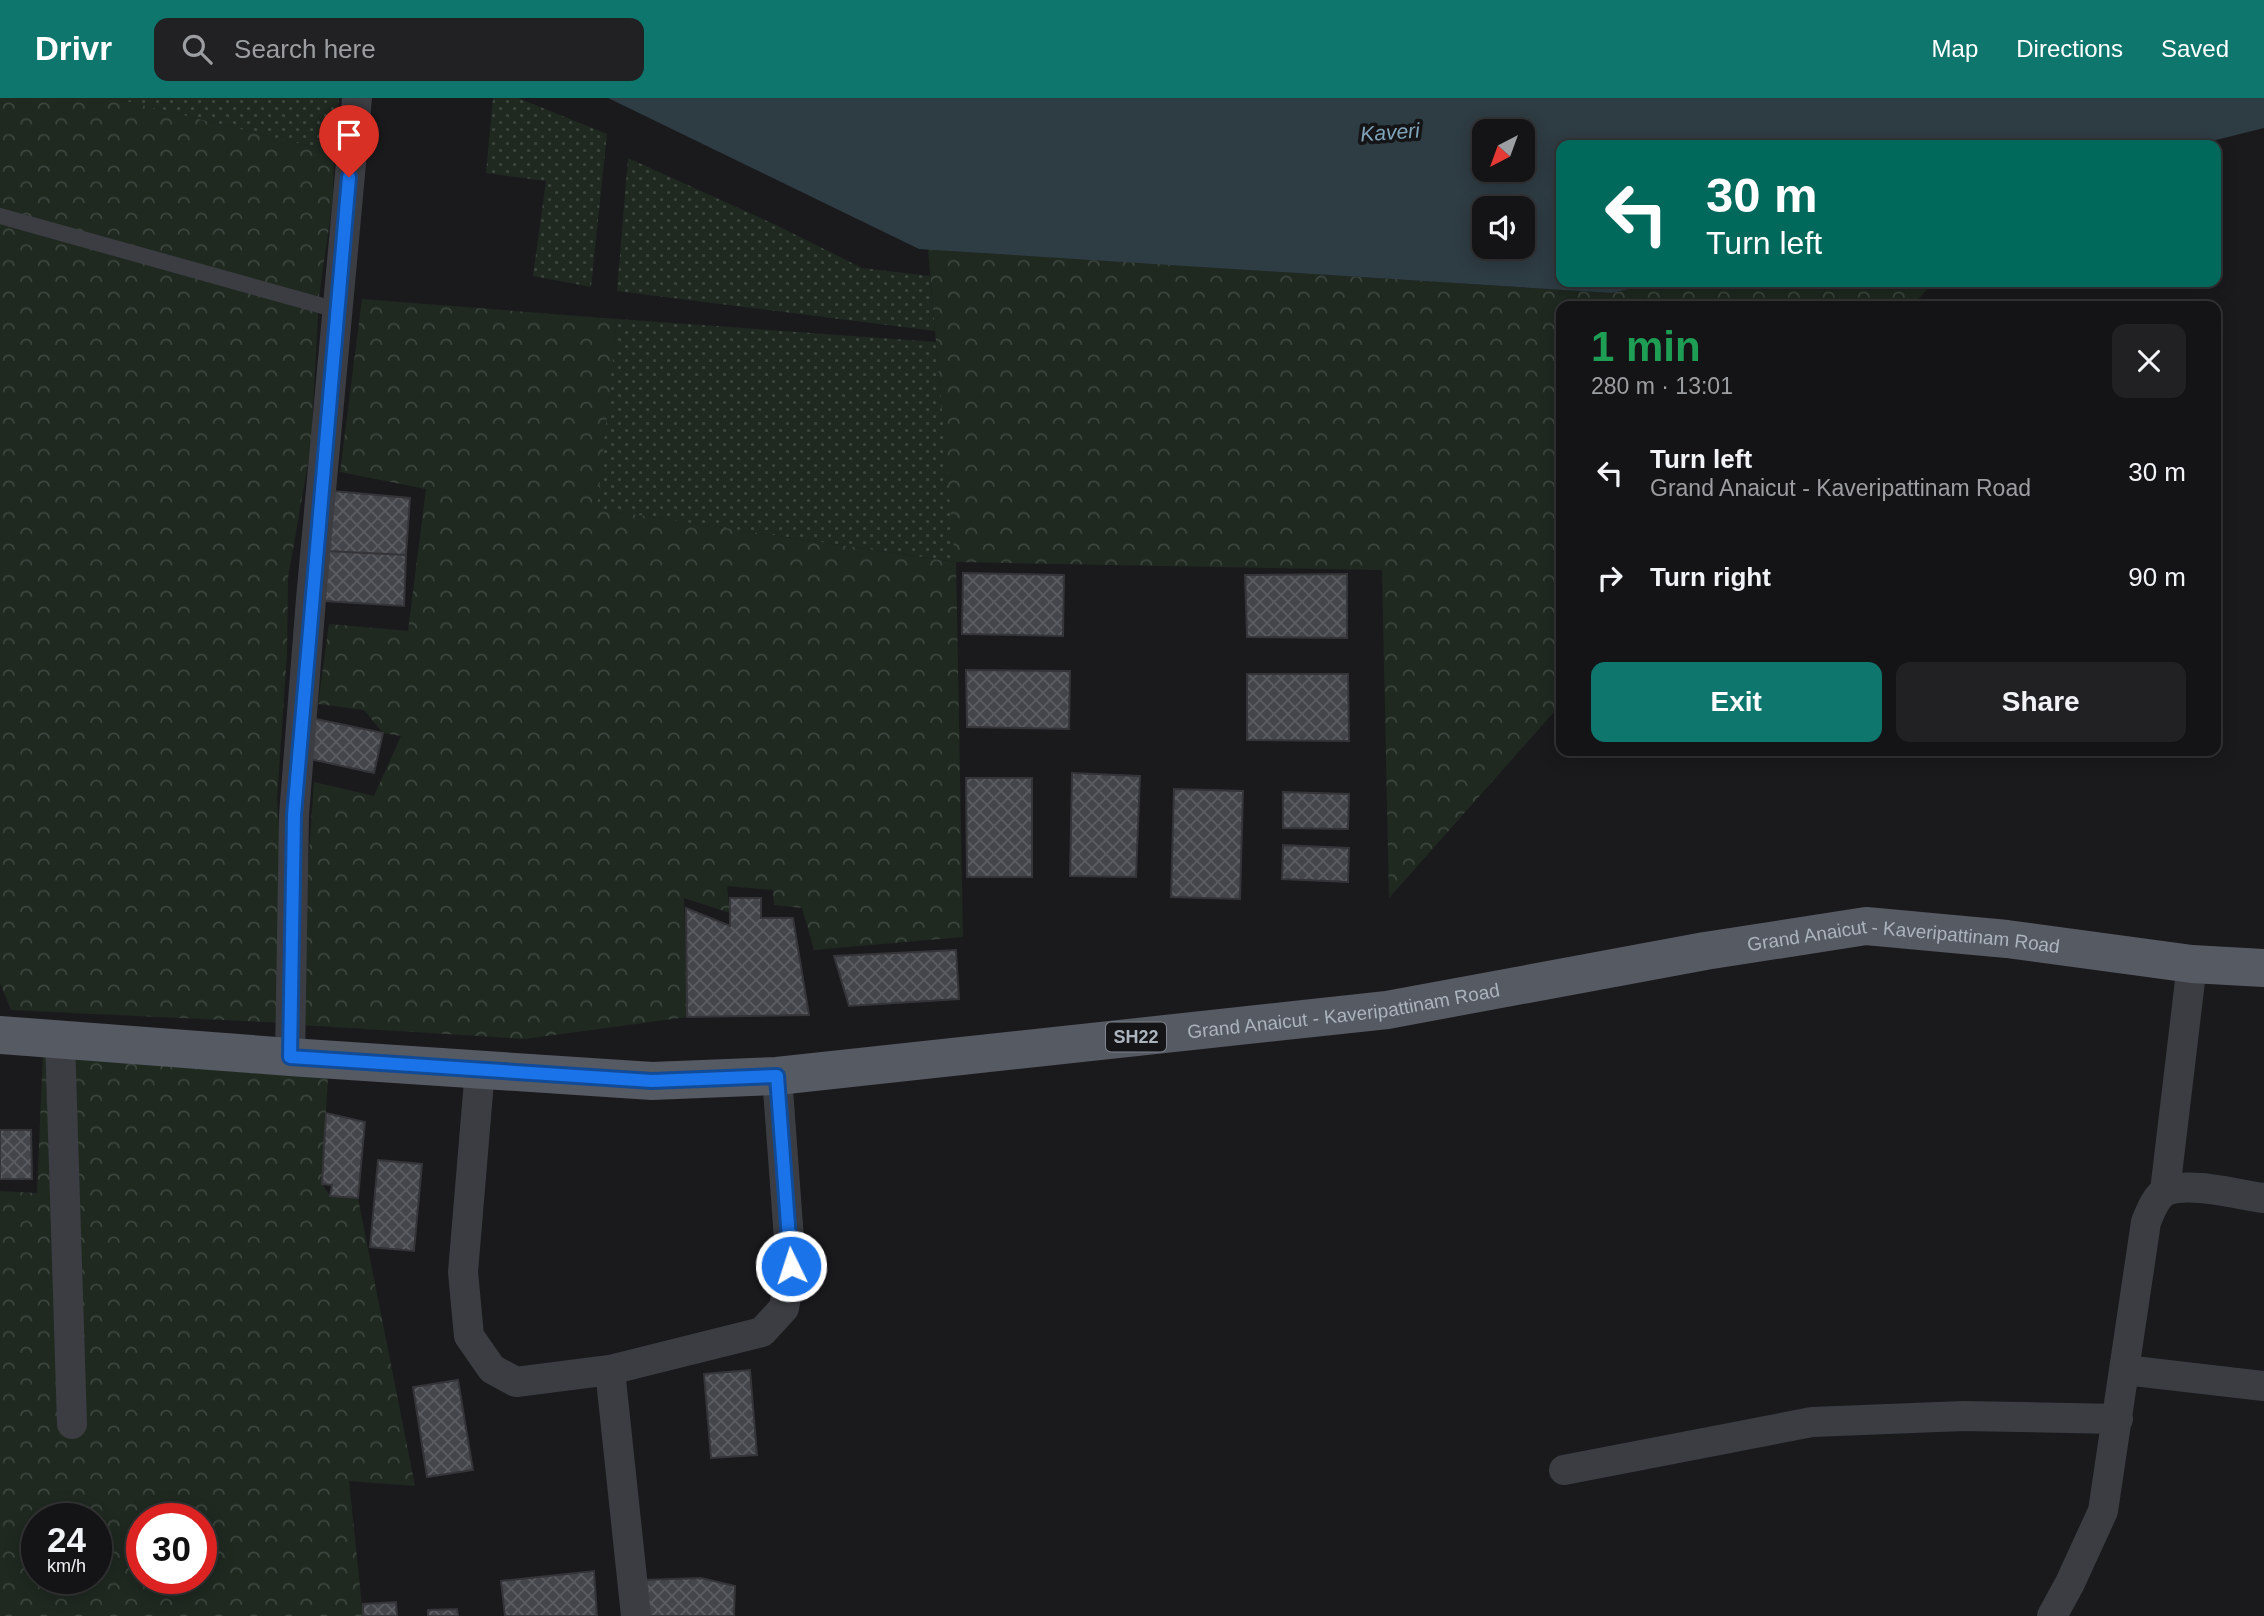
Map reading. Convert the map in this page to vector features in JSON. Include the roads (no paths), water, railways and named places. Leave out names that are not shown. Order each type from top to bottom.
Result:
[{"type":"main road","name":"Grand Anaicut - Kaveripattinam Road","points":[[0,1035],[652,1081],[777,1076],[1387,1010],[1705,951],[1866,926],[2007,939],[2192,964],[2264,968]]},
{"type":"street","points":[[290,1057],[294,815],[357,98]]},
{"type":"street","points":[[2052,1616],[2103,1511],[2146,1222],[2154,1204],[2165,1191],[2192,964]]},
{"type":"street","points":[[60,1039],[72,1424]]},
{"type":"street","points":[[480,1069],[463,1272],[468,1336],[492,1369],[516,1382],[610,1370],[762,1332],[784,1308],[791,1266],[777,1076]]},
{"type":"street","points":[[2165,1191],[2186,1187],[2264,1198]]},
{"type":"street","points":[[610,1370],[636,1616]]},
{"type":"street","points":[[2125,1370],[2264,1386]]},
{"type":"street","points":[[1564,1470],[1812,1422],[1964,1416],[2118,1419]]},
{"type":"lane","points":[[0,216],[337,310]]},
{"type":"water","name":"Kaveri","points":[[608,98],[2264,98],[2264,128],[2216,140],[1556,140],[1556,287],[1637,287],[1612,293],[919,249]]}]
